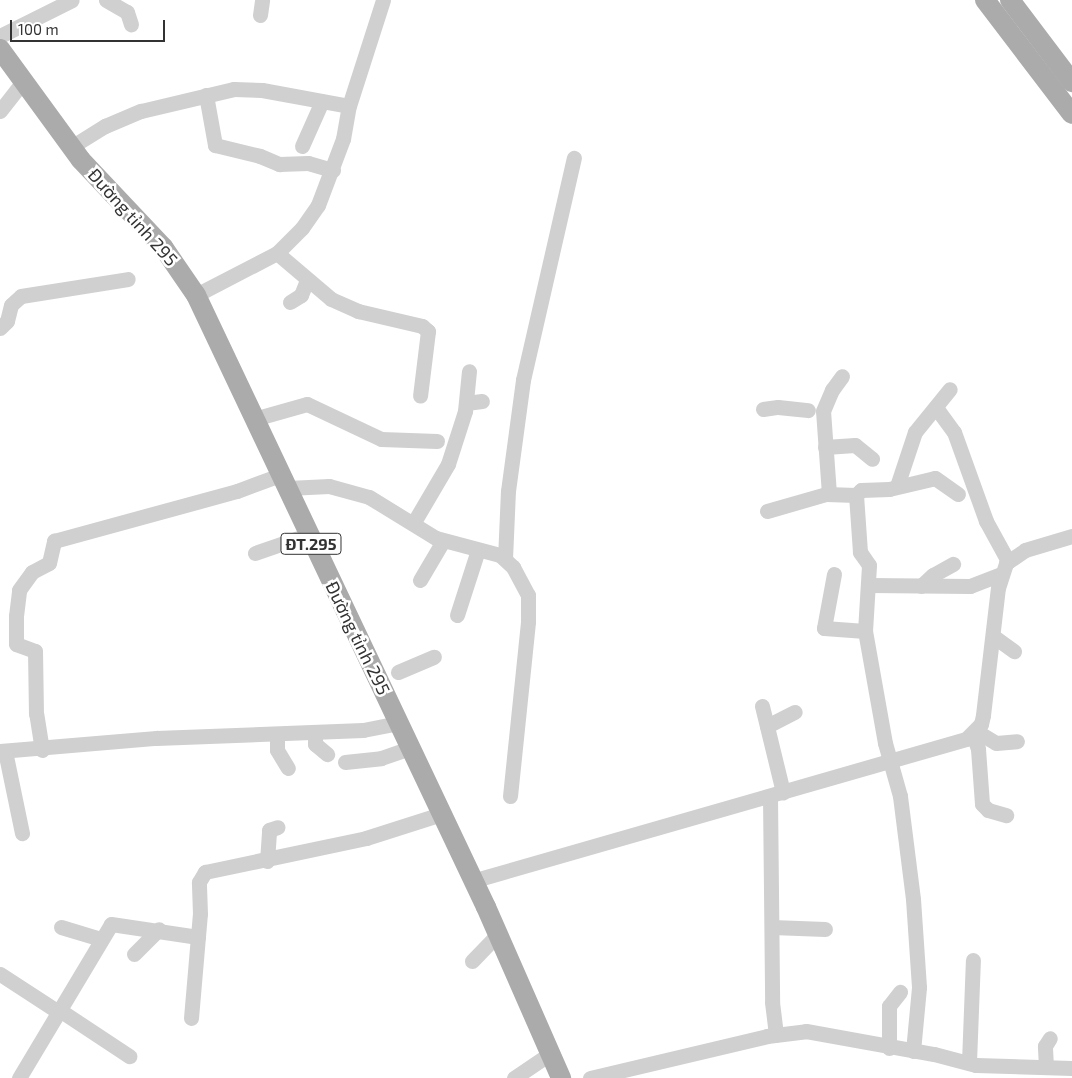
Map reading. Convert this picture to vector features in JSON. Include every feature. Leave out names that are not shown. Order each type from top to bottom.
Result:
[{"type":"main road","points":[[985,0],[1072,114]]},
{"type":"main road","points":[[1010,0],[1072,82]]},
{"type":"main road","name":"Đường tỉnh 295","points":[[0,49],[22,83],[71,146],[163,247],[196,295],[307,535],[388,675],[399,724],[498,934],[561,1078]]},
{"type":"street","points":[[0,36],[72,0]]},
{"type":"street","points":[[106,0],[126,12],[131,24]]},
{"type":"street","points":[[196,295],[277,252],[302,228],[318,205],[333,170],[349,106],[383,0]]},
{"type":"street","points":[[0,111],[22,83]]},
{"type":"street","points":[[71,146],[105,126],[141,111],[234,89],[262,90],[349,106]]},
{"type":"street","points":[[206,96],[215,144],[260,156],[279,164],[308,164],[333,170]]},
{"type":"street","points":[[302,146],[322,102]]},
{"type":"street","points":[[505,559],[508,491],[523,380],[574,158]]},
{"type":"street","points":[[277,252],[331,299],[358,311],[422,326],[428,331],[420,396]]},
{"type":"street","points":[[0,328],[7,321],[12,305],[21,296],[128,279]]},
{"type":"street","points":[[290,302],[301,295],[308,280]]},
{"type":"street","points":[[414,522],[448,464],[466,403],[469,371]]},
{"type":"street","points":[[815,410],[842,376]]},
{"type":"street","points":[[898,486],[916,432],[937,409],[950,389]]},
{"type":"street","points":[[466,403],[482,401]]},
{"type":"street","points":[[254,419],[307,404],[381,439],[437,441]]},
{"type":"street","points":[[763,409],[778,407],[815,410]]},
{"type":"street","points":[[937,409],[954,432],[1005,568],[983,715],[974,733],[978,749],[982,804],[988,810],[1006,815]]},
{"type":"street","points":[[815,410],[824,447],[829,494]]},
{"type":"street","points":[[824,447],[855,445],[872,459]]},
{"type":"street","points":[[767,511],[829,494],[856,495],[861,490],[898,486],[935,478],[958,494]]},
{"type":"street","points":[[42,750],[36,714],[35,651],[16,644],[16,616],[18,590],[32,572],[49,563],[54,541],[237,491],[284,482],[328,486],[353,492],[380,502],[443,540],[505,559],[524,584],[528,595],[528,622],[510,796]]},
{"type":"street","points":[[856,495],[860,552],[869,565],[865,631],[877,703],[892,761],[909,864],[919,987],[913,1051]]},
{"type":"street","points":[[255,553],[307,535]]},
{"type":"street","points":[[869,585],[970,586],[1005,568],[1025,550],[1072,536]]},
{"type":"street","points":[[420,580],[443,540]]},
{"type":"street","points":[[457,615],[478,550]]},
{"type":"street","points":[[920,586],[933,575],[953,564]]},
{"type":"street","points":[[834,574],[824,628],[865,631]]},
{"type":"street","points":[[994,636],[1014,651]]},
{"type":"street","points":[[388,675],[434,657]]},
{"type":"street","points":[[762,706],[767,726],[777,794],[772,927],[772,1002],[776,1035]]},
{"type":"street","points":[[767,726],[795,712]]},
{"type":"street","points":[[22,834],[3,751],[42,750],[156,738],[315,733],[399,724]]},
{"type":"street","points":[[315,733],[315,744],[327,754]]},
{"type":"street","points":[[472,881],[892,761],[974,733],[996,743],[1017,741]]},
{"type":"street","points":[[277,734],[278,750],[288,768]]},
{"type":"street","points":[[345,762],[381,758],[410,748]]},
{"type":"street","points":[[191,1018],[198,937],[200,876],[205,872],[267,861],[366,838],[441,814]]},
{"type":"street","points":[[267,861],[270,830],[278,828]]},
{"type":"street","points":[[21,1077],[61,1012],[111,924],[159,929],[198,937]]},
{"type":"street","points":[[61,927],[101,939]]},
{"type":"street","points":[[772,927],[825,929]]},
{"type":"street","points":[[134,954],[159,929]]},
{"type":"street","points":[[472,961],[498,934]]},
{"type":"street","points":[[969,1062],[973,960]]},
{"type":"street","points":[[0,974],[129,1056]]},
{"type":"street","points":[[889,1048],[889,1006],[900,992]]},
{"type":"street","points":[[590,1078],[776,1035],[806,1031],[969,1062],[1072,1068]]},
{"type":"street","points":[[1046,1066],[1044,1046],[1050,1038]]},
{"type":"street","points":[[514,1078],[551,1053]]}]
